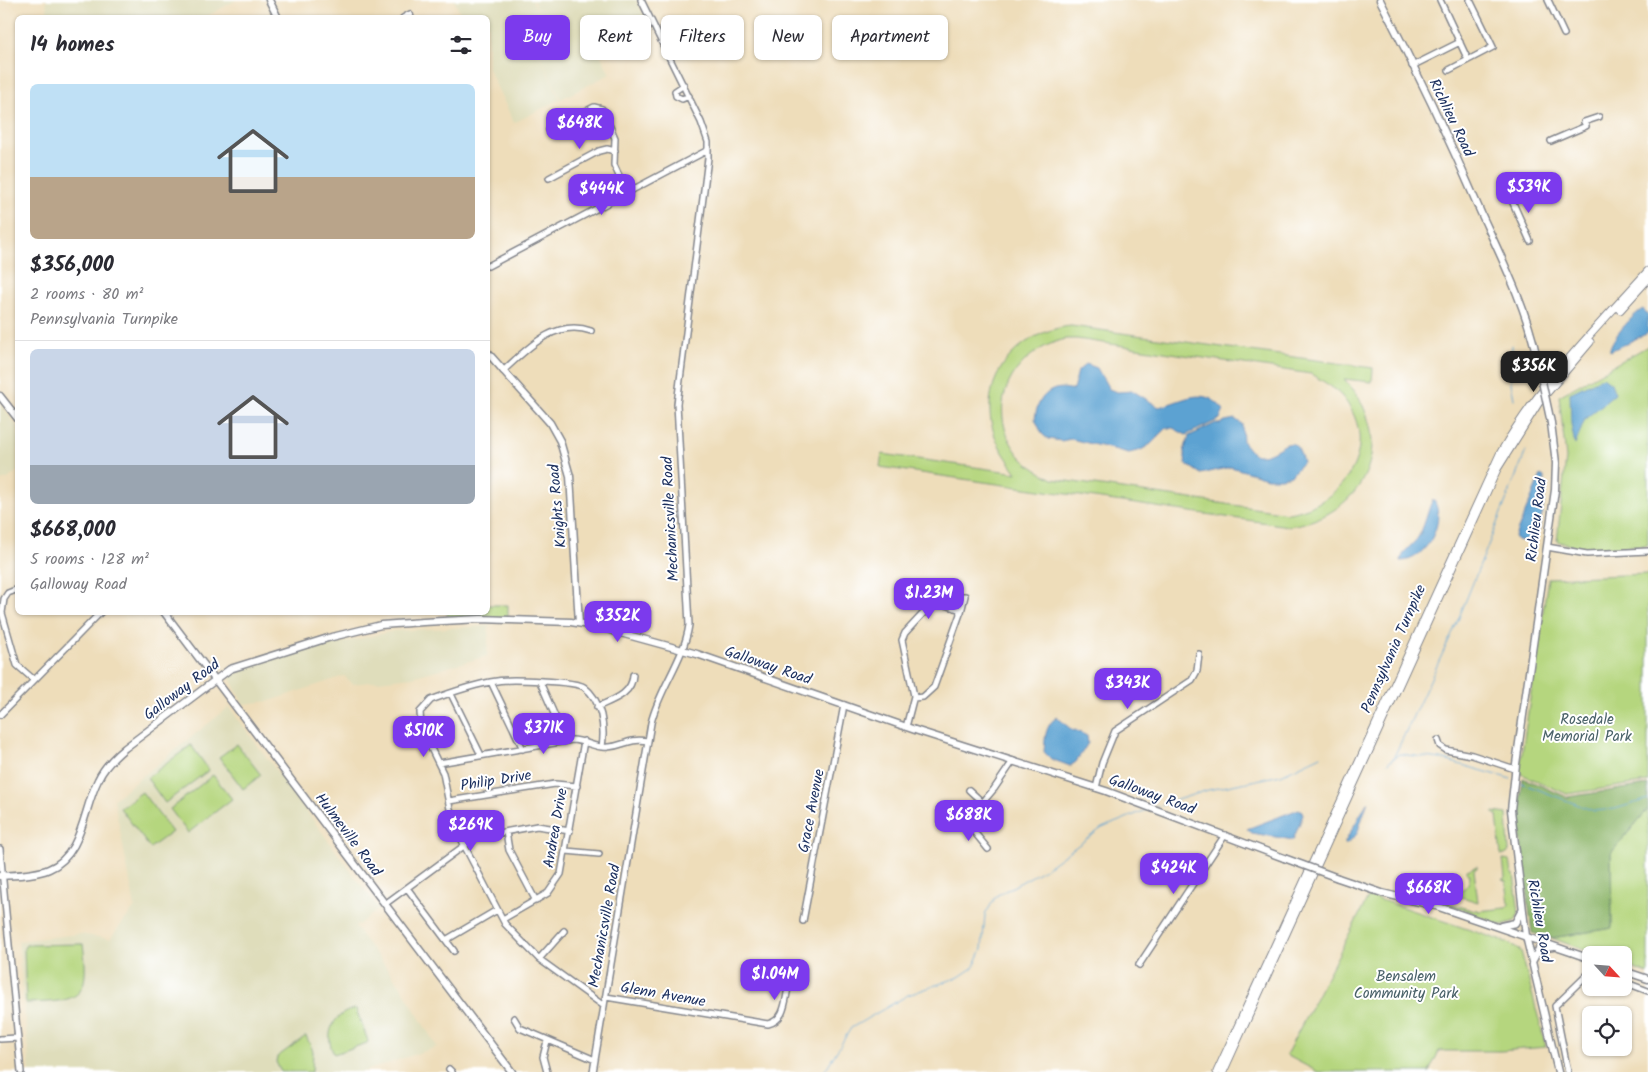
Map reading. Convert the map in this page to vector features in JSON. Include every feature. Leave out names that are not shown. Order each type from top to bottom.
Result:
[{"type":"highway","name":"Pennsylvania Turnpike","points":[[1217,1072],[1500,454],[1522,417],[1549,380],[1648,271]]},
{"type":"highway","name":"Pennsylvania Turnpike","points":[[1223,1072],[1503,459],[1521,427],[1553,384],[1648,279]]},
{"type":"main road","points":[[269,0],[276,15]]},
{"type":"main road","name":"Richlieu Road","points":[[1380,0],[1465,177],[1516,292],[1528,322],[1551,423],[1556,476],[1548,547],[1515,769],[1511,810],[1526,936],[1558,1072]]},
{"type":"main road","name":"Knights Road","points":[[490,355],[550,423],[566,456],[570,476],[579,623]]},
{"type":"main road","points":[[0,396],[15,415]]},
{"type":"main road","name":"Hulmeville Road","points":[[166,615],[512,1072]]},
{"type":"main road","name":"Galloway Road","points":[[1,876],[48,870],[63,861],[73,848],[97,781],[109,763],[125,748],[230,669],[381,625],[481,619],[579,623],[682,649],[906,727],[1096,788],[1338,878],[1382,893],[1436,906],[1582,956]]},
{"type":"main road","points":[[1495,926],[1512,925],[1518,919],[1523,909]]},
{"type":"main road","points":[[1532,961],[1540,949],[1558,947]]},
{"type":"main road","points":[[1632,974],[1648,980]]},
{"type":"street","name":"Mechanicsville Road","points":[[593,1072],[654,710],[682,649],[689,622],[677,395],[708,150],[705,131],[642,0]]},
{"type":"street","points":[[1440,0],[1468,60]]},
{"type":"street","points":[[1449,70],[1493,47],[1470,0]]},
{"type":"street","points":[[1548,0],[1564,34]]},
{"type":"street","points":[[1412,66],[1460,42]]},
{"type":"street","points":[[684,85],[675,91],[676,96],[682,99],[689,96]]},
{"type":"street","points":[[549,130],[594,107],[599,108],[604,113],[615,138],[614,165],[627,193]]},
{"type":"street","points":[[1551,141],[1586,126],[1584,122],[1600,117]]},
{"type":"street","points":[[549,178],[599,151],[607,149],[615,151]]},
{"type":"street","points":[[490,265],[708,150]]},
{"type":"street","points":[[1509,194],[1530,241]]},
{"type":"street","points":[[503,371],[536,341],[558,330],[581,327],[591,331]]},
{"type":"street","points":[[1548,547],[1587,554],[1648,551]]},
{"type":"street","points":[[15,590],[2,598],[2,613],[17,665],[33,679]]},
{"type":"street","points":[[914,698],[923,697],[934,687],[965,596],[960,596],[954,608]]},
{"type":"street","points":[[906,727],[914,698],[902,648],[903,635],[928,607],[940,604],[961,612]]},
{"type":"street","points":[[0,715],[33,679],[98,615]]},
{"type":"street","points":[[1096,788],[1102,763],[1115,731],[1192,680],[1197,671],[1200,654]]},
{"type":"street","points":[[597,707],[628,691],[632,685],[634,675]]},
{"type":"street","points":[[602,747],[604,728],[597,707],[588,691],[581,686],[506,680],[491,682],[426,703],[419,717],[421,728],[439,763],[449,801],[464,845],[507,926],[539,959],[604,1006]]},
{"type":"street","points":[[491,682],[523,748]]},
{"type":"street","points":[[540,682],[566,741]]},
{"type":"street","points":[[450,694],[481,755]]},
{"type":"street","name":"Grace Avenue","points":[[803,921],[844,705]]},
{"type":"street","points":[[439,763],[566,741],[584,741],[602,747],[609,747],[632,740],[648,742]]},
{"type":"street","points":[[1438,740],[1440,746],[1446,750],[1472,755],[1515,769]]},
{"type":"street","name":"Andrea Drive","points":[[503,919],[548,893],[556,884],[561,874],[570,831],[584,741]]},
{"type":"street","points":[[988,849],[966,822],[994,789],[1013,761]]},
{"type":"street","name":"Philip Drive","points":[[449,801],[555,784],[577,786]]},
{"type":"street","points":[[969,790],[982,802]]},
{"type":"street","points":[[385,904],[464,845],[480,836],[537,826],[570,831]]},
{"type":"street","points":[[506,832],[509,850],[536,901]]},
{"type":"street","points":[[1139,965],[1225,835]]},
{"type":"street","points":[[0,849],[1,876],[21,1072]]},
{"type":"street","points":[[566,851],[599,854]]},
{"type":"street","points":[[407,888],[454,951]]},
{"type":"street","points":[[446,940],[497,910]]},
{"type":"street","points":[[539,959],[564,931]]},
{"type":"street","points":[[1568,1072],[1555,1006],[1582,980]]},
{"type":"street","points":[[1632,985],[1648,991]]},
{"type":"street","name":"Glenn Avenue","points":[[606,997],[768,1024],[775,1022],[783,1012],[788,988]]},
{"type":"street","points":[[514,1018],[520,1028],[595,1060]]},
{"type":"street","points":[[0,1038],[18,1038]]},
{"type":"street","points":[[547,1041],[543,1057],[547,1072]]},
{"type":"shaded area","points":[[46,0],[236,0],[210,15],[48,15]]},
{"type":"shaded area","points":[[454,0],[532,0],[539,15],[505,15],[505,60],[542,60],[560,99],[514,123],[490,72],[490,15],[461,15]]},
{"type":"shaded area","points":[[533,0],[636,0],[644,15],[580,15],[580,60],[603,60],[610,74],[561,99],[542,60],[570,60],[570,15],[540,15]]},
{"type":"shaded area","points":[[0,404],[15,424],[15,473],[8,479],[0,481]]},
{"type":"shaded area","points":[[489,626],[487,656],[412,677],[353,684],[344,676],[270,701],[243,704],[229,676],[262,661],[326,644],[341,643],[394,631]]},
{"type":"shaded area","points":[[229,707],[379,909],[355,927],[400,985],[437,1047],[362,1072],[30,1072],[18,941],[80,934],[110,939],[135,907],[114,799]]},
{"type":"green space","points":[[1071,326],[1373,368],[1372,382],[1344,379],[1360,400],[1370,426],[1372,447],[1368,467],[1360,485],[1347,500],[1330,512],[1310,521],[1288,526],[880,467],[882,454],[1017,473],[1002,451],[994,433],[990,407],[992,389],[1008,358],[1036,336]],"holes":[[[1066,339],[1077,339],[1311,374],[1330,386],[1347,403],[1356,422],[1359,440],[1357,457],[1349,474],[1338,488],[1324,500],[1307,508],[1288,513],[1053,479],[1036,470],[1014,448],[1006,430],[1003,413],[1004,396],[1010,380],[1020,366],[1033,354],[1048,345]]]},
{"type":"green space","points":[[1648,346],[1648,545],[1582,549],[1557,541],[1566,458],[1559,396]]},
{"type":"green space","name":"Rosedale Memorial Park","points":[[1648,574],[1648,782],[1567,794],[1519,773],[1548,578]]},
{"type":"green space","points":[[490,605],[508,605],[508,619],[448,620],[447,615],[490,615]]},
{"type":"green space","points":[[237,744],[261,775],[243,789],[219,757]]},
{"type":"green space","points":[[191,745],[209,770],[165,803],[147,778]]},
{"type":"green space","points":[[213,775],[232,799],[188,833],[170,809]]},
{"type":"green space","points":[[1523,778],[1567,797],[1648,785],[1648,809],[1611,853],[1612,928],[1552,938],[1532,933],[1518,815]]},
{"type":"green space","points":[[142,792],[172,832],[150,848],[120,808]]},
{"type":"green space","points":[[1648,809],[1648,974],[1632,968],[1632,946],[1582,946],[1582,949],[1552,938],[1612,928],[1611,853]]},
{"type":"green space","points":[[1494,812],[1507,814],[1509,851],[1501,856],[1497,815]]},
{"type":"green space","points":[[1503,859],[1510,860],[1512,874],[1514,874],[1519,913],[1515,921],[1502,925],[1492,923],[1492,921],[1448,904],[1453,887],[1454,890],[1464,888],[1470,878],[1467,870],[1477,866],[1474,870],[1478,902],[1452,894],[1449,903],[1475,911],[1477,909],[1478,911],[1506,908],[1509,904],[1506,881],[1502,880],[1505,878]]},
{"type":"green space","name":"Bensalem Community Park","points":[[1369,896],[1506,942],[1521,951],[1546,1047],[1501,1051],[1439,1051],[1429,1072],[1318,1072],[1286,1055]]},
{"type":"green space","points":[[83,944],[85,977],[82,987],[77,994],[58,1001],[26,1003],[24,948],[26,945]]},
{"type":"green space","points":[[356,1009],[368,1041],[367,1043],[334,1054],[330,1039],[333,1025],[342,1014]]},
{"type":"green space","points":[[306,1036],[313,1051],[312,1072],[281,1072],[276,1062],[277,1057]]},
{"type":"water","points":[[1643,309],[1648,315],[1648,333],[1610,351],[1613,341],[1622,328]]},
{"type":"water","points":[[1086,364],[1097,368],[1109,389],[1117,392],[1133,391],[1159,407],[1186,398],[1201,396],[1216,402],[1224,410],[1220,419],[1186,435],[1173,428],[1167,428],[1151,444],[1141,450],[1129,453],[1071,439],[1061,441],[1048,439],[1042,434],[1035,419],[1036,411],[1042,398],[1058,388],[1073,390],[1078,371]]},
{"type":"water","points":[[1603,377],[1611,383],[1615,394],[1585,419],[1575,445],[1571,424],[1570,393]]},
{"type":"water","points":[[1235,419],[1242,424],[1243,442],[1253,454],[1262,455],[1270,453],[1289,444],[1294,445],[1299,450],[1303,462],[1291,475],[1281,478],[1267,478],[1231,467],[1201,474],[1186,464],[1184,451],[1189,436],[1216,423],[1220,424]]},
{"type":"water","points":[[1541,475],[1544,477],[1544,502],[1539,531],[1524,541],[1517,540],[1515,536]]},
{"type":"water","points":[[1433,499],[1437,508],[1438,518],[1432,538],[1419,554],[1401,561],[1405,552],[1420,534]]},
{"type":"water","points":[[1057,717],[1073,731],[1075,730],[1087,736],[1088,743],[1076,762],[1070,766],[1051,759],[1044,752],[1048,728]]},
{"type":"water","points":[[1368,801],[1357,834],[1345,845],[1345,842]]},
{"type":"water","points":[[1299,809],[1303,815],[1293,840],[1252,833],[1247,829]]},
{"type":"waterway","points":[[1512,345],[1511,383],[1514,399]]},
{"type":"waterway","points":[[1393,759],[1456,625],[1526,451]]},
{"type":"waterway","points":[[1388,763],[1399,754],[1441,759],[1511,779]]},
{"type":"waterway","points":[[1155,807],[1208,790],[1281,775],[1321,756]]},
{"type":"waterway","points":[[1516,781],[1594,811],[1615,809],[1648,799]]},
{"type":"waterway","points":[[824,1072],[851,1028],[908,995],[959,977],[974,967],[982,949],[985,915],[996,896],[1045,869],[1102,828],[1146,810]]}]
